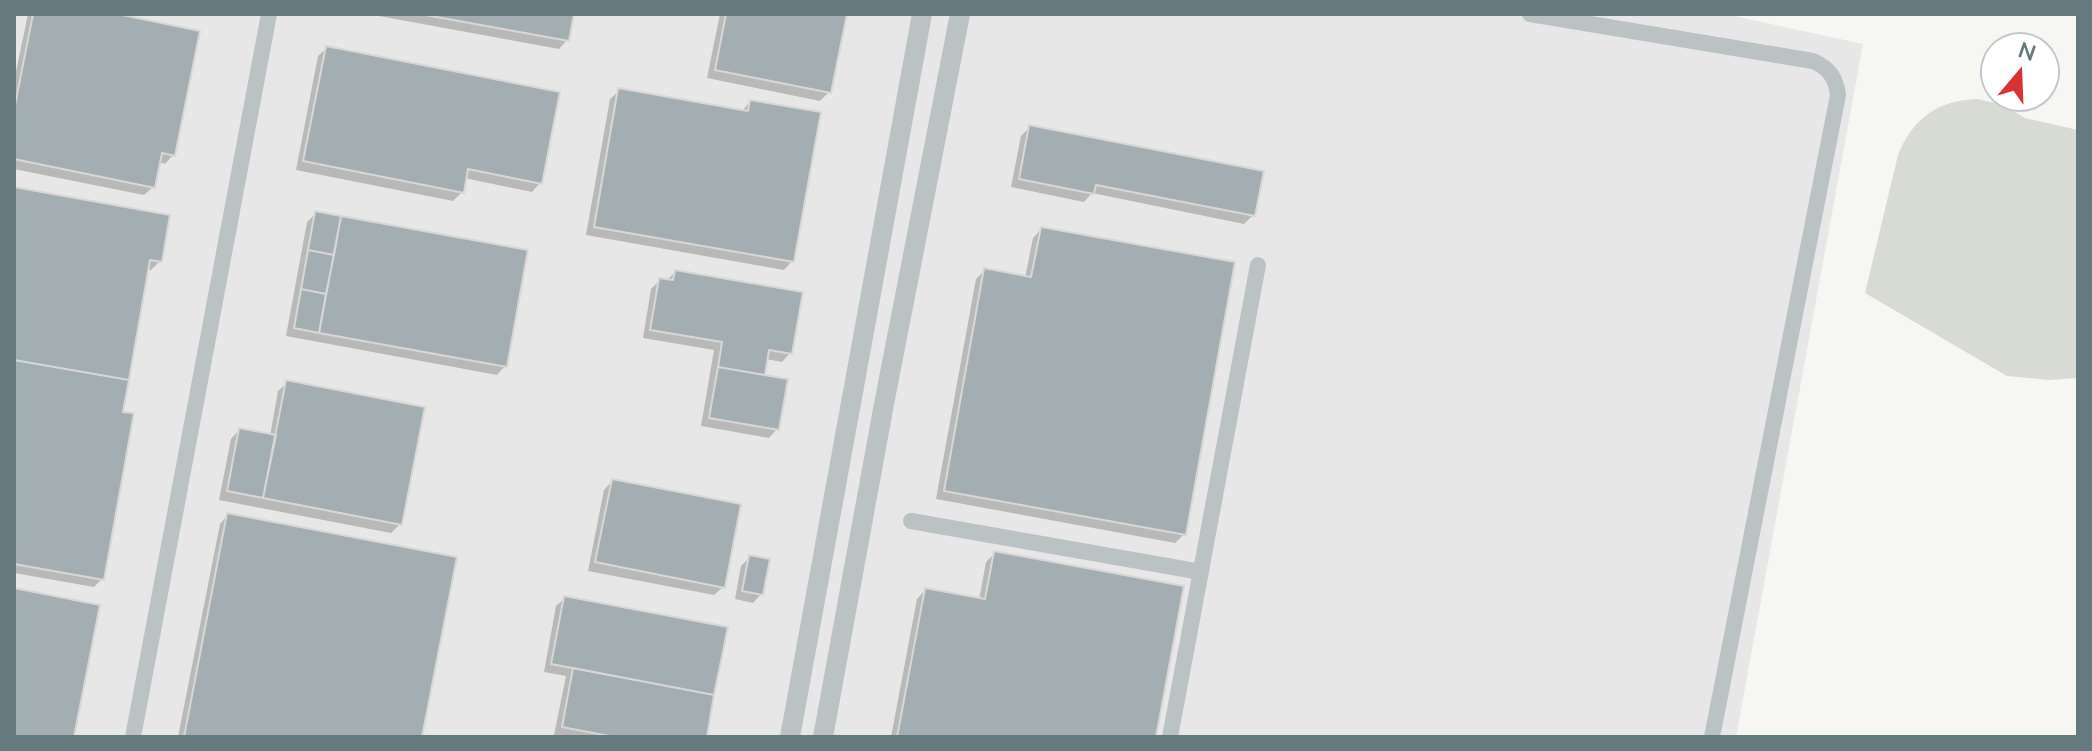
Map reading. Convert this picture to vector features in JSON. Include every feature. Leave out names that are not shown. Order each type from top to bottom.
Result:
[{"type":"street","points":[[133,737],[269,14]]},
{"type":"street","points":[[790,737],[922,14]]},
{"type":"street","points":[[823,737],[960,14]]},
{"type":"street","points":[[1530,14],[1813,61],[1824,66],[1837,84],[1838,95],[1712,737]]},
{"type":"street","points":[[1170,737],[1258,265]]},
{"type":"street","points":[[852,398],[884,404]]},
{"type":"street","points":[[911,521],[1201,572]]},
{"type":"shaded area","points":[[14,14],[1725,14],[1863,44],[1736,737],[14,737]]},
{"type":"shaded area","points":[[1980,99],[1980,112],[2015,112],[2025,118],[2078,130],[2078,378],[2049,380],[2007,376],[1865,293],[1898,155],[1904,142],[1919,121],[1939,107]]},
{"type":"building","points":[[33,14],[118,14],[200,31],[175,156],[162,153],[155,188],[14,159],[14,110]]},
{"type":"building","points":[[420,14],[574,14],[569,41]]},
{"type":"building","points":[[726,14],[847,14],[831,93],[715,70]]},
{"type":"building","points":[[326,46],[560,92],[542,184],[468,169],[464,193],[303,161]]},
{"type":"building","points":[[618,88],[748,111],[750,100],[821,112],[794,262],[594,227]]},
{"type":"building","points":[[1029,125],[1264,171],[1255,216],[1096,185],[1094,194],[1019,179]]},
{"type":"building","points":[[14,187],[170,215],[162,262],[150,260],[129,380],[14,360]]},
{"type":"building","points":[[315,211],[341,216],[334,255],[308,250]]},
{"type":"building","points":[[341,216],[528,250],[507,367],[319,333]]},
{"type":"building","points":[[1041,227],[1235,262],[1186,535],[944,491],[984,268],[1031,277]]},
{"type":"building","points":[[308,250],[334,255],[326,294],[301,289]]},
{"type":"building","points":[[675,270],[803,292],[792,354],[769,350],[765,375],[718,367],[722,342],[650,330],[659,278],[673,280]]},
{"type":"building","points":[[301,289],[326,294],[319,333],[294,328]]},
{"type":"building","points":[[14,360],[129,380],[123,412],[134,413],[104,580],[14,564]]},
{"type":"building","points":[[718,367],[788,379],[779,430],[709,418]]},
{"type":"building","points":[[286,380],[425,407],[402,525],[263,498]]},
{"type":"building","points":[[239,428],[276,435],[263,498],[227,491]]},
{"type":"building","points":[[612,479],[741,504],[725,588],[595,562]]},
{"type":"building","points":[[227,513],[457,557],[422,737],[184,737]]},
{"type":"building","points":[[994,551],[1184,586],[1156,737],[897,737],[925,588],[985,599]]},
{"type":"building","points":[[749,555],[770,559],[763,595],[742,591]]},
{"type":"building","points":[[14,588],[100,605],[74,737],[14,737]]},
{"type":"building","points":[[564,596],[728,627],[714,695],[551,664]]},
{"type":"building","points":[[573,668],[714,695],[707,737],[614,737],[562,727]]}]
